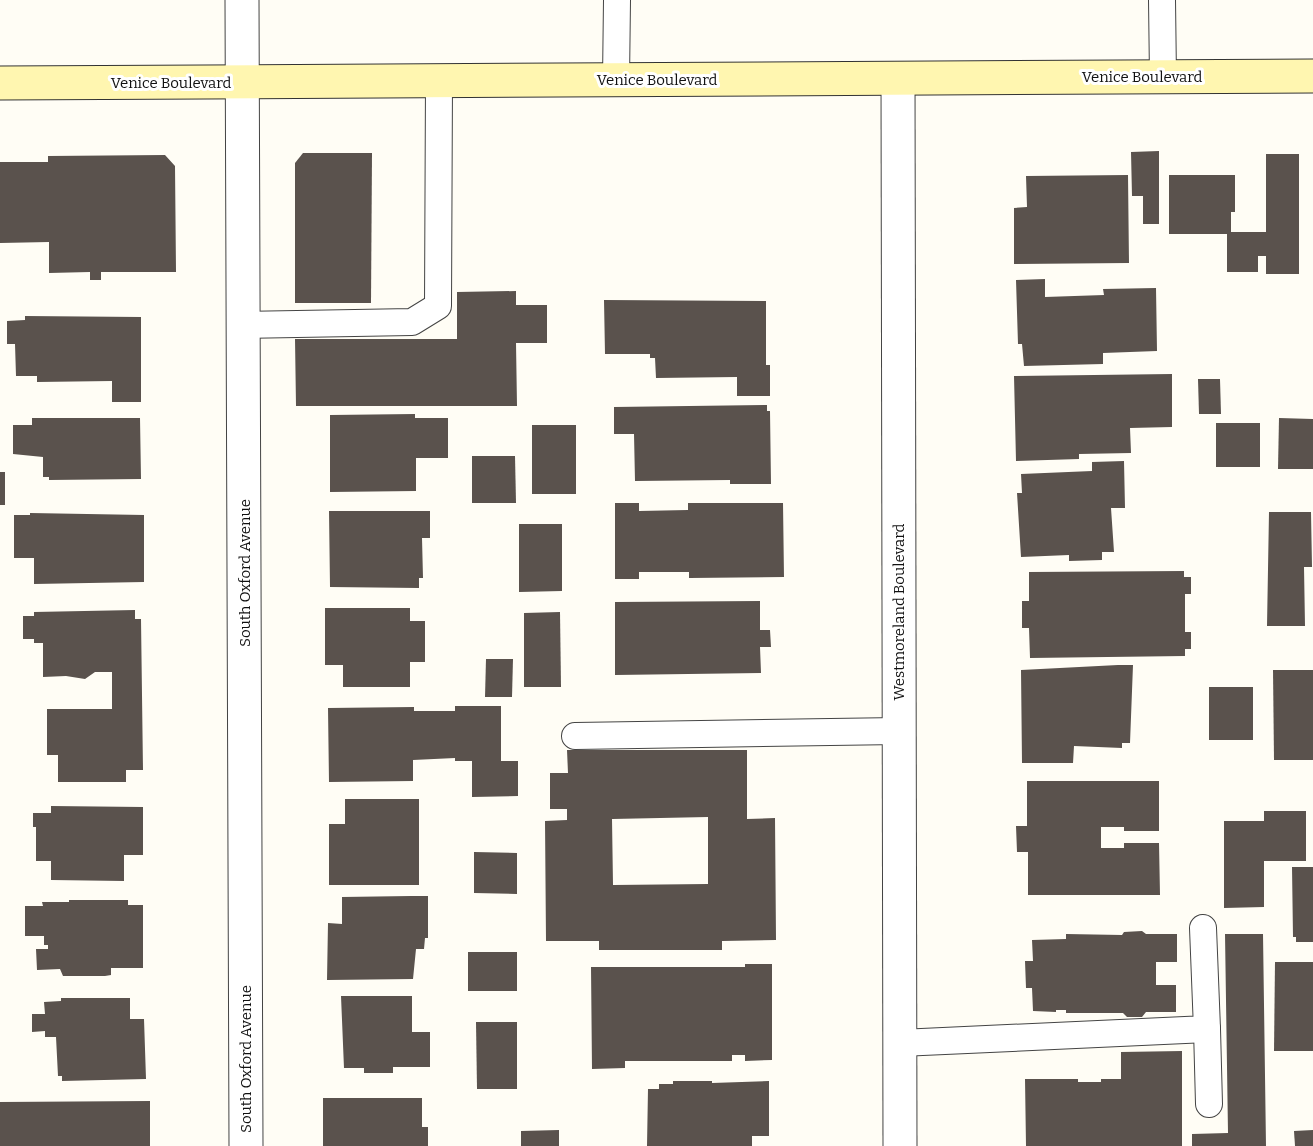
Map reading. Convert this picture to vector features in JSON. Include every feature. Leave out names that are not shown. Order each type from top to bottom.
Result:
[{"type":"main road","name":"Venice Boulevard","points":[[0,83],[1313,76]]},
{"type":"street","name":"South Oxford Avenue","points":[[242,0],[245,325],[246,1146]]},
{"type":"street","name":"Westmoreland Boulevard","points":[[898,79],[900,1146]]},
{"type":"lane","points":[[616,80],[617,0]]},
{"type":"lane","points":[[1162,0],[1163,77]]},
{"type":"lane","points":[[245,325],[412,322],[438,306],[439,82]]},
{"type":"lane","points":[[575,736],[899,731]]},
{"type":"lane","points":[[1203,928],[1209,1104]]},
{"type":"lane","points":[[900,1043],[1207,1029]]},
{"type":"building","points":[[1159,151],[1159,224],[1143,224],[1143,196],[1132,196],[1131,152]]},
{"type":"building","points":[[303,153],[372,153],[371,303],[295,303],[295,163]]},
{"type":"building","points":[[1266,154],[1299,154],[1299,274],[1266,274],[1266,256],[1258,256],[1258,272],[1227,272],[1227,234],[1169,234],[1169,175],[1235,175],[1235,212],[1231,212],[1231,232],[1266,232]]},
{"type":"building","points":[[165,155],[175,166],[176,272],[101,272],[101,280],[90,280],[90,272],[49,273],[49,242],[0,243],[0,162],[48,162],[48,156]]},
{"type":"building","points":[[1128,175],[1129,263],[1014,264],[1014,208],[1027,207],[1026,176]]},
{"type":"building","points":[[1045,279],[1045,297],[1104,295],[1103,289],[1156,288],[1157,351],[1103,353],[1103,364],[1024,366],[1022,344],[1018,344],[1016,280]]},
{"type":"building","points":[[516,291],[516,305],[547,305],[547,343],[516,343],[517,406],[296,406],[295,339],[457,339],[457,292]]},
{"type":"building","points":[[604,300],[766,301],[766,365],[770,365],[770,396],[737,396],[737,377],[656,378],[655,358],[650,358],[650,354],[605,354]]},
{"type":"building","points":[[25,316],[141,317],[141,402],[112,402],[112,381],[37,382],[37,376],[16,376],[15,344],[7,344],[7,321],[25,320]]},
{"type":"building","points":[[1172,374],[1172,427],[1130,428],[1131,453],[1079,454],[1079,459],[1016,461],[1014,376]]},
{"type":"building","points":[[1198,379],[1220,379],[1221,414],[1199,414]]},
{"type":"building","points":[[767,405],[767,411],[770,411],[771,484],[730,484],[730,480],[635,481],[634,434],[614,434],[614,407]]},
{"type":"building","points":[[415,414],[415,418],[448,418],[448,458],[416,458],[416,491],[330,492],[330,415]]},
{"type":"building","points":[[32,418],[140,418],[141,479],[49,480],[49,477],[43,477],[43,457],[13,454],[13,425],[32,425]]},
{"type":"building","points":[[1279,418],[1313,419],[1313,469],[1278,469]]},
{"type":"building","points":[[1216,423],[1260,423],[1260,467],[1216,467]]},
{"type":"building","points":[[532,425],[576,425],[576,494],[532,494]]},
{"type":"building","points":[[472,456],[515,456],[516,503],[472,503]]},
{"type":"building","points":[[1124,461],[1125,508],[1111,508],[1114,552],[1102,552],[1102,560],[1069,561],[1069,555],[1021,557],[1017,493],[1022,493],[1021,474],[1092,471],[1092,462]]},
{"type":"building","points":[[0,472],[5,472],[5,505],[0,505]]},
{"type":"building","points":[[615,503],[639,503],[639,511],[688,510],[688,503],[783,503],[784,577],[689,578],[689,572],[639,572],[639,579],[615,579]]},
{"type":"building","points":[[329,511],[430,511],[430,538],[422,538],[423,578],[419,578],[419,588],[330,587]]},
{"type":"building","points":[[1269,512],[1311,512],[1312,567],[1304,567],[1305,626],[1267,626]]},
{"type":"building","points":[[30,513],[144,515],[144,582],[34,584],[34,558],[14,558],[14,515],[30,515]]},
{"type":"building","points":[[519,524],[562,524],[562,591],[519,592]]},
{"type":"building","points":[[1184,571],[1184,577],[1191,577],[1191,594],[1185,594],[1185,632],[1191,632],[1191,649],[1185,649],[1185,656],[1030,658],[1029,628],[1022,628],[1022,601],[1029,601],[1029,572]]},
{"type":"building","points":[[760,601],[760,630],[770,630],[771,647],[760,647],[761,673],[615,675],[615,602]]},
{"type":"building","points":[[325,608],[410,608],[410,621],[425,621],[425,662],[410,662],[410,687],[343,687],[343,665],[325,665]]},
{"type":"building","points":[[135,610],[135,619],[141,619],[143,770],[126,770],[126,782],[58,782],[58,755],[47,755],[47,709],[112,709],[112,672],[95,672],[85,679],[66,676],[43,677],[43,643],[34,643],[34,639],[23,639],[23,616],[34,616],[34,612]]},
{"type":"building","points":[[560,612],[561,687],[524,687],[524,613]]},
{"type":"building","points":[[486,659],[513,659],[512,697],[485,697]]},
{"type":"building","points":[[1133,665],[1130,743],[1122,743],[1122,748],[1074,746],[1073,763],[1022,763],[1021,670]]},
{"type":"building","points":[[1273,670],[1313,670],[1313,760],[1274,760]]},
{"type":"building","points":[[1209,687],[1253,687],[1253,740],[1209,740]]},
{"type":"building","points":[[455,706],[501,706],[501,761],[518,761],[518,796],[472,797],[472,761],[455,761],[455,758],[413,760],[413,781],[329,782],[328,708],[414,707],[414,711],[455,711]]},
{"type":"building","points":[[567,750],[747,750],[747,819],[775,818],[776,940],[722,941],[722,950],[599,950],[599,941],[546,941],[545,821],[567,820],[567,809],[550,809],[550,773],[568,773]],"holes":[[[708,817],[708,884],[613,885],[612,819]]]},
{"type":"building","points":[[1027,781],[1159,781],[1159,831],[1124,831],[1124,827],[1101,827],[1101,848],[1124,848],[1124,843],[1159,843],[1160,895],[1028,895],[1028,852],[1017,852],[1016,826],[1027,826]]},
{"type":"building","points":[[345,799],[419,799],[419,885],[329,885],[329,824],[345,824]]},
{"type":"building","points":[[51,806],[143,807],[143,855],[124,855],[124,881],[51,880],[51,861],[36,861],[36,827],[33,827],[33,813],[51,813]]},
{"type":"building","points":[[1264,811],[1306,811],[1306,861],[1264,861],[1264,907],[1224,908],[1224,821],[1264,821]]},
{"type":"building","points":[[474,852],[517,853],[517,894],[474,893]]},
{"type":"building","points":[[1292,867],[1313,867],[1313,942],[1296,942],[1296,937],[1293,937]]},
{"type":"building","points":[[428,896],[428,938],[425,938],[424,949],[416,949],[413,979],[327,980],[328,923],[342,924],[342,897]]},
{"type":"building","points":[[69,900],[128,900],[128,905],[143,905],[143,968],[111,968],[111,975],[105,976],[63,976],[60,969],[37,970],[36,949],[48,949],[48,945],[44,945],[44,936],[25,936],[25,906],[43,906],[42,902],[69,902]]},
{"type":"building","points":[[1142,931],[1146,934],[1177,934],[1177,962],[1156,962],[1156,985],[1176,985],[1176,1012],[1146,1012],[1142,1017],[1127,1017],[1123,1013],[1033,1011],[1032,988],[1026,988],[1025,961],[1033,961],[1032,940],[1066,939],[1066,934],[1122,935],[1124,932]]},
{"type":"building","points":[[1225,934],[1263,934],[1266,1146],[1192,1146],[1192,1134],[1228,1133]]},
{"type":"building","points":[[468,952],[517,952],[517,991],[468,991]]},
{"type":"building","points":[[1275,962],[1313,962],[1313,1051],[1274,1051]]},
{"type":"building","points":[[745,964],[772,964],[772,1060],[745,1061],[745,1055],[732,1055],[732,1061],[625,1061],[625,1068],[592,1069],[591,967],[745,967]]},
{"type":"building","points":[[341,996],[412,996],[412,1032],[430,1032],[430,1067],[393,1067],[393,1073],[364,1073],[364,1068],[344,1068]]},
{"type":"building","points":[[61,998],[130,998],[130,1019],[144,1019],[146,1079],[62,1081],[62,1076],[58,1076],[56,1037],[45,1037],[45,1031],[32,1032],[32,1014],[45,1014],[44,1002],[61,1001]]},
{"type":"building","points":[[476,1022],[517,1022],[517,1089],[477,1089]]},
{"type":"building","points":[[1182,1051],[1182,1146],[1026,1146],[1025,1079],[1078,1079],[1078,1082],[1101,1082],[1101,1079],[1121,1079],[1121,1052]]},
{"type":"building","points":[[673,1081],[712,1081],[712,1083],[769,1081],[769,1136],[752,1136],[752,1146],[647,1146],[648,1089],[659,1089],[659,1084],[673,1084]]},
{"type":"building","points":[[323,1098],[422,1098],[422,1127],[428,1127],[428,1146],[323,1146]]},
{"type":"building","points":[[150,1101],[150,1146],[0,1146],[0,1102]]},
{"type":"building","points":[[559,1130],[559,1146],[521,1146],[521,1131]]},
{"type":"building","points":[[1313,1130],[1313,1146],[1295,1146],[1294,1131]]}]
